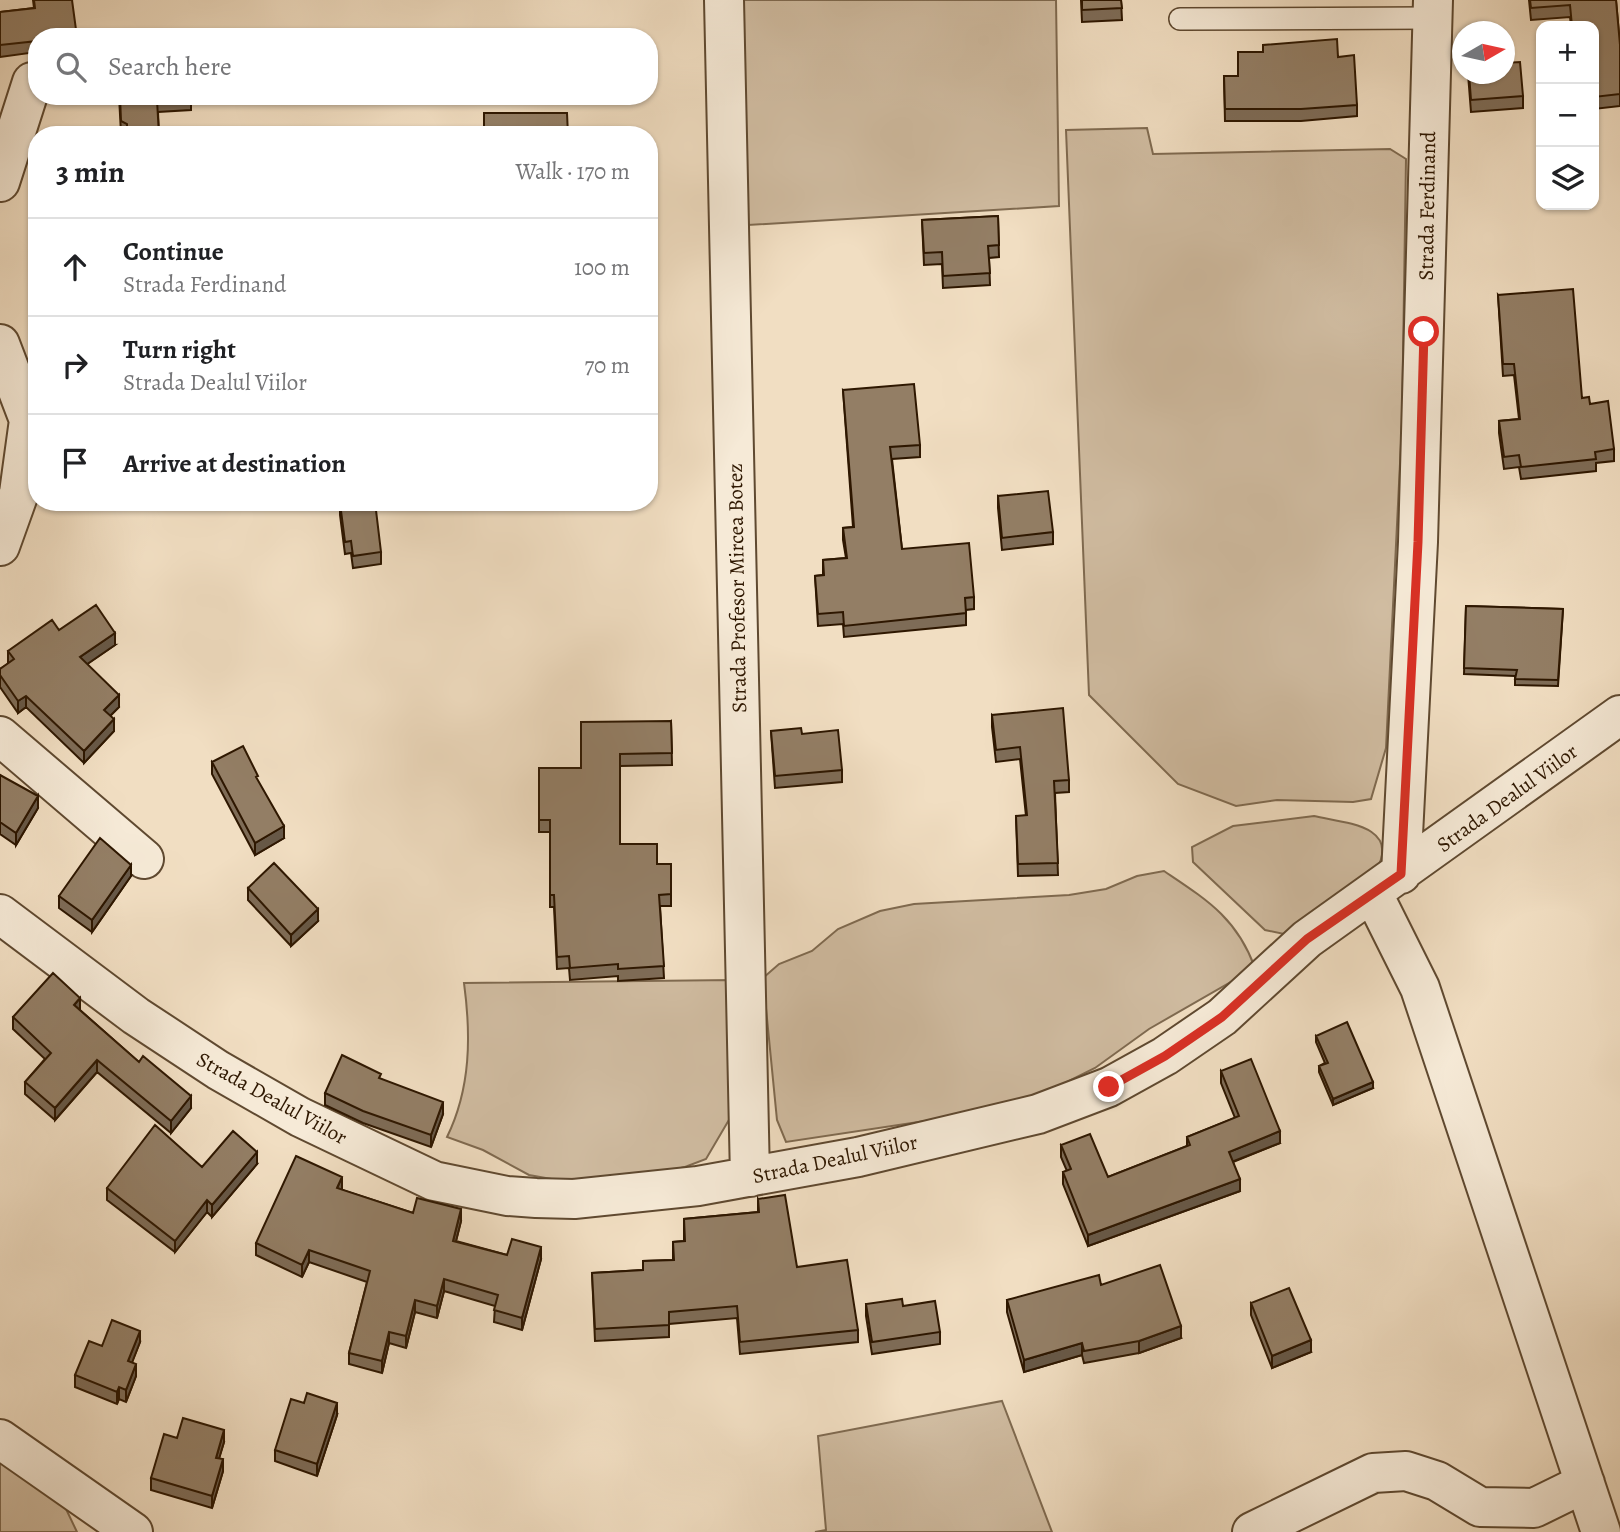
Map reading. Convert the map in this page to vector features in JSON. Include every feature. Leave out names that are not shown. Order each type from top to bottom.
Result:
[{"type":"street","name":"Strada Profesor Mircea Botez","points":[[724,0],[750,1177]]},
{"type":"street","name":"Strada Ferdinand","points":[[1387,884],[1419,528],[1432,9]]},
{"type":"street","points":[[0,182],[28,94]]},
{"type":"street","points":[[0,344],[28,417]]},
{"type":"street","points":[[0,546],[19,493],[28,427]]},
{"type":"street","name":"Strada Dealul Viilor","points":[[0,914],[136,1016],[218,1070],[300,1117],[434,1181],[507,1196],[574,1199],[698,1186],[858,1157],[1038,1114],[1109,1087],[1165,1056],[1222,1017],[1307,939],[1620,715]]},
{"type":"street","points":[[0,736],[144,859]]},
{"type":"street","points":[[1387,884],[1601,1532]]},
{"type":"street","points":[[0,1439],[133,1532]]},
{"type":"street","points":[[1252,1532],[1373,1473],[1406,1471],[1437,1481],[1480,1507],[1534,1508],[1585,1483]]},
{"type":"lane","points":[[1180,19],[1432,9]]},
{"type":"shaded area","points":[[742,0],[1056,0],[1059,206],[748,225]]},
{"type":"shaded area","points":[[1147,128],[1153,154],[1390,149],[1406,159],[1402,423],[1386,748],[1371,799],[1353,802],[1277,800],[1236,806],[1178,784],[1089,695],[1066,130]]},
{"type":"shaded area","points":[[1314,816],[1365,829],[1381,843],[1382,854],[1377,869],[1284,934],[1265,930],[1193,862],[1192,847],[1233,826]]},
{"type":"shaded area","points":[[1164,871],[1207,901],[1230,923],[1248,951],[1255,968],[1149,1029],[1095,1068],[1053,1089],[978,1113],[786,1142],[777,1120],[763,978],[779,964],[812,951],[838,929],[880,911],[914,904],[1069,895],[1106,889],[1137,876]]},
{"type":"shaded area","points":[[733,980],[733,1113],[706,1159],[646,1176],[568,1182],[529,1175],[483,1150],[447,1137],[461,1100],[465,1080],[468,1022],[464,983]]},
{"type":"shaded area","points":[[1002,1401],[1052,1532],[815,1532],[826,1530],[818,1436]]},
{"type":"shaded area","points":[[0,1446],[56,1488],[77,1532],[0,1532]]},
{"type":"building","points":[[34,0],[72,0],[76,28],[28,28],[28,42],[0,45],[0,12],[35,8]]},
{"type":"building","points":[[1082,0],[1121,0],[1122,8],[1082,10]]},
{"type":"building","points":[[1530,0],[1616,0],[1620,94],[1599,96],[1599,21],[1572,21],[1570,5],[1531,8]]},
{"type":"building","points":[[1337,39],[1338,57],[1354,55],[1357,105],[1301,109],[1225,109],[1224,76],[1238,76],[1238,52],[1263,52],[1263,45]]},
{"type":"building","points":[[1515,62],[1520,62],[1523,96],[1471,100],[1470,84],[1515,84]]},
{"type":"building","points":[[120,105],[157,105],[158,126],[127,126],[121,121]]},
{"type":"building","points":[[484,113],[567,113],[568,126],[484,126]]},
{"type":"building","points":[[998,216],[999,245],[988,246],[990,273],[943,276],[942,252],[924,253],[922,220]]},
{"type":"building","points":[[1573,289],[1582,398],[1589,397],[1590,404],[1608,401],[1614,449],[1595,452],[1596,459],[1521,467],[1519,455],[1504,457],[1499,421],[1520,419],[1514,364],[1503,364],[1498,295]]},
{"type":"building","points":[[914,384],[920,445],[890,447],[902,549],[969,543],[974,597],[965,598],[966,613],[844,626],[843,612],[818,614],[815,576],[824,575],[823,560],[847,558],[843,528],[854,527],[843,390]]},
{"type":"building","points":[[1048,491],[1053,532],[1002,538],[998,496]]},
{"type":"building","points":[[341,511],[376,511],[381,552],[353,556],[351,541],[345,542]]},
{"type":"building","points":[[96,605],[115,633],[80,657],[119,695],[104,710],[114,719],[84,751],[26,696],[18,701],[0,675],[0,669],[14,659],[8,651],[52,620],[59,630]]},
{"type":"building","points":[[1466,606],[1563,609],[1558,680],[1515,679],[1517,670],[1464,668]]},
{"type":"building","points":[[1063,708],[1069,780],[1054,781],[1058,863],[1018,864],[1016,816],[1027,815],[1020,747],[996,750],[992,715]]},
{"type":"building","points":[[671,721],[672,753],[620,754],[620,844],[657,844],[657,864],[671,864],[671,894],[659,895],[664,966],[618,969],[618,964],[570,968],[569,956],[557,957],[554,895],[550,895],[550,820],[539,820],[539,768],[581,768],[581,722]]},
{"type":"building","points":[[801,728],[802,734],[838,730],[842,770],[775,776],[771,731]]},
{"type":"building","points":[[243,746],[258,776],[256,777],[284,826],[255,843],[212,762]]},
{"type":"building","points":[[0,775],[38,796],[16,833],[0,822]]},
{"type":"building","points":[[100,838],[131,865],[92,920],[59,896]]},
{"type":"building","points":[[274,863],[318,909],[291,935],[248,888]]},
{"type":"building","points":[[53,973],[80,998],[74,1005],[139,1062],[143,1056],[191,1096],[171,1121],[97,1060],[55,1108],[25,1082],[51,1053],[13,1017]]},
{"type":"building","points":[[1347,1022],[1373,1082],[1333,1099],[1319,1066],[1328,1063],[1316,1036]]},
{"type":"building","points":[[342,1055],[381,1074],[379,1078],[443,1102],[431,1135],[363,1111],[325,1093]]},
{"type":"building","points":[[1251,1059],[1280,1131],[1229,1152],[1240,1179],[1088,1235],[1063,1172],[1071,1169],[1061,1145],[1090,1134],[1108,1177],[1190,1145],[1187,1137],[1239,1116],[1221,1071]]},
{"type":"building","points":[[155,1125],[202,1167],[233,1131],[257,1152],[212,1205],[207,1200],[175,1241],[107,1188]]},
{"type":"building","points":[[296,1156],[342,1177],[337,1188],[413,1213],[417,1198],[461,1209],[453,1241],[507,1255],[512,1239],[541,1247],[522,1318],[494,1310],[498,1295],[444,1279],[437,1306],[415,1300],[406,1336],[389,1332],[382,1361],[349,1353],[370,1271],[309,1250],[302,1265],[256,1243]]},
{"type":"building","points":[[785,1195],[797,1267],[847,1260],[858,1330],[740,1342],[737,1306],[669,1312],[669,1325],[595,1329],[592,1273],[643,1270],[643,1261],[674,1260],[673,1242],[685,1241],[684,1219],[759,1212],[758,1199]]},
{"type":"building","points":[[1160,1265],[1181,1326],[1139,1341],[1084,1351],[1082,1343],[1024,1360],[1007,1300],[1099,1275],[1101,1285]]},
{"type":"building","points":[[1289,1288],[1311,1340],[1272,1356],[1251,1303]]},
{"type":"building","points":[[902,1299],[903,1306],[935,1301],[940,1332],[872,1342],[866,1304]]},
{"type":"building","points":[[112,1320],[140,1331],[128,1361],[136,1364],[126,1390],[119,1387],[117,1392],[75,1375],[89,1341],[102,1346]]},
{"type":"building","points":[[307,1393],[337,1403],[317,1464],[275,1450],[291,1399],[304,1403]]},
{"type":"building","points":[[183,1418],[224,1430],[216,1458],[223,1459],[212,1496],[151,1478],[164,1434],[177,1438]]},
{"type":"route","points":[[1109,1087],[1195,1037],[1222,1017],[1307,939],[1401,874],[1418,542],[1424,332]]}]
